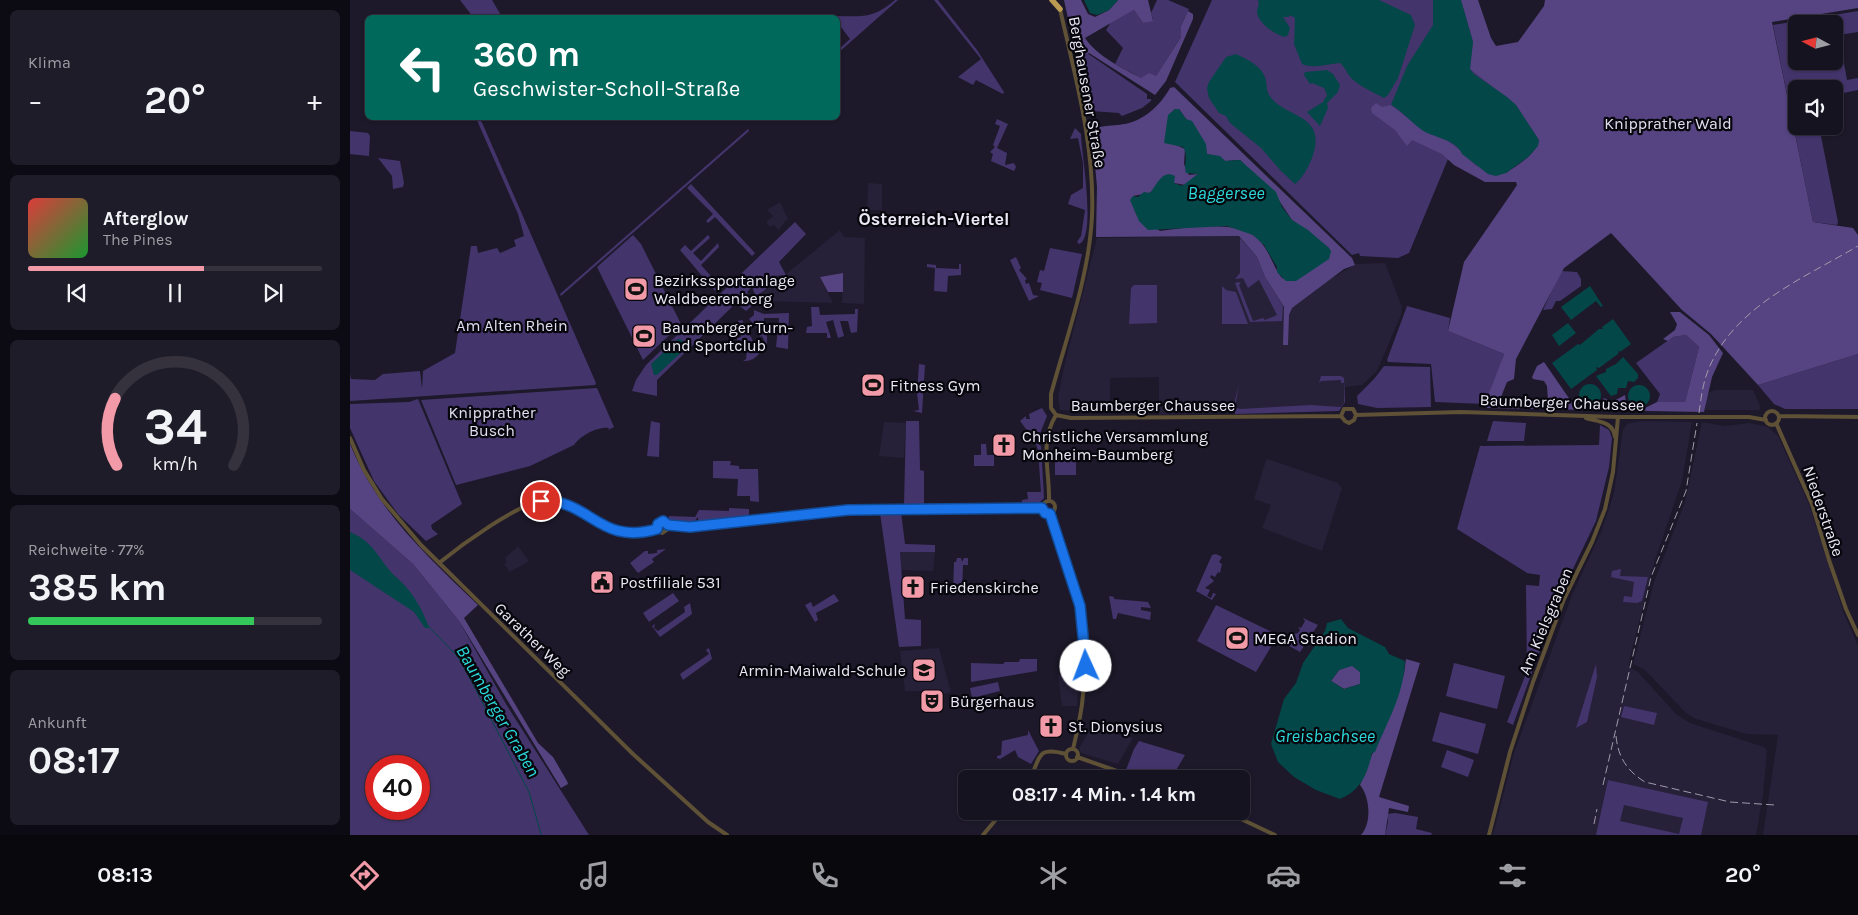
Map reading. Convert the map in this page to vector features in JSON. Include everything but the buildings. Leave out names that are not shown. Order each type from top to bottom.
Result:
[{"type":"highway","points":[[1052,0],[1060,9]]},
{"type":"street","name":"Berghausener Straße","points":[[1056,415],[1051,408],[1051,394],[1081,287],[1092,215],[1090,164],[1086,133],[1060,9]]},
{"type":"street","points":[[1348,408],[1353,409],[1356,415],[1354,420],[1349,423],[1341,416],[1344,410],[1348,408]]},
{"type":"street","points":[[1779,416],[1776,424],[1770,424],[1766,420],[1766,415],[1771,411],[1779,416],[1858,417]]},
{"type":"street","name":"Baumberger Chaussee","points":[[1356,415],[1461,412],[1618,417],[1749,417],[1766,420]]},
{"type":"street","name":"Baumberger Chaussee","points":[[1056,415],[1071,418],[1341,416]]},
{"type":"street","points":[[1050,514],[1055,510],[1055,506],[1049,501],[1045,464],[1046,440],[1049,427],[1056,415]]},
{"type":"street","points":[[1582,416],[1609,426],[1614,434],[1616,444]]},
{"type":"street","name":"Am Kielsgraben","points":[[1489,835],[1510,752],[1533,682],[1564,599],[1592,542],[1604,509],[1612,477],[1618,417]]},
{"type":"street","name":"Niederstraße","points":[[1776,424],[1812,504],[1831,568],[1858,635]]},
{"type":"street","name":"Garather Weg","points":[[350,438],[364,470],[400,523],[633,754],[708,822],[726,835]]},
{"type":"street","points":[[439,563],[519,508],[541,501],[569,505],[618,532],[634,533],[657,529],[662,533],[668,527]]},
{"type":"street","points":[[1042,508],[1049,501]]},
{"type":"street","points":[[1042,508],[1045,513],[1050,514]]},
{"type":"street","points":[[657,529],[660,522],[668,527],[690,527],[841,510],[1042,508]]},
{"type":"street","points":[[1033,770],[1035,763],[1043,752],[1049,750],[1066,754],[1073,749],[1084,689],[1086,647],[1080,606],[1050,514]]},
{"type":"street","points":[[1073,749],[1076,751],[1077,757]]},
{"type":"street","points":[[1066,754],[1069,760],[1073,761],[1077,757]]},
{"type":"street","points":[[1077,757],[1114,770]]},
{"type":"street","points":[[983,835],[996,820]]},
{"type":"street","points":[[1244,820],[1276,835]]},
{"type":"shaded area","points":[[868,183],[882,184],[882,210],[867,210]]},
{"type":"shaded area","points":[[780,202],[789,221],[786,220],[779,230],[773,225],[770,227],[766,222],[773,216],[767,210]]},
{"type":"shaded area","points":[[840,230],[844,237],[865,238],[864,304],[842,303],[843,273],[820,277],[833,303],[759,301],[760,294],[772,284],[769,281],[770,276],[786,274]]},
{"type":"shaded area","points":[[1239,236],[1257,257],[1265,277],[1282,306],[1288,310],[1320,285],[1356,264],[1385,263],[1402,307],[1401,315],[1377,371],[1362,385],[1345,387],[1345,403],[1340,409],[1159,415],[1159,377],[1110,378],[1110,412],[1060,410],[1058,397],[1064,367],[1097,238]]},
{"type":"shaded area","points":[[1714,390],[1753,390],[1761,408],[1759,410],[1705,410],[1707,394]]},
{"type":"shaded area","points":[[1641,421],[1692,422],[1682,481],[1653,566],[1629,662],[1630,668],[1638,672],[1676,714],[1690,723],[1764,747],[1767,751],[1763,795],[1756,835],[1493,835],[1514,753],[1572,595],[1602,530],[1614,493],[1623,430],[1627,424]]},
{"type":"shaded area","points":[[884,422],[906,423],[904,458],[879,456]]},
{"type":"shaded area","points":[[1702,422],[1724,426],[1750,423],[1768,427],[1778,436],[1809,504],[1843,611],[1858,646],[1858,835],[1763,835],[1778,735],[1747,734],[1696,719],[1686,713],[1645,670],[1633,664],[1654,582],[1685,502]]},
{"type":"shaded area","points":[[1268,459],[1338,483],[1342,488],[1322,551],[1262,528],[1271,505],[1254,499],[1266,460]]},
{"type":"shaded area","points":[[518,546],[529,561],[510,572],[504,564],[507,562],[505,558]]},
{"type":"shaded area","points":[[900,551],[935,552],[933,571],[901,570]]},
{"type":"shaded area","name":"Armin-Maiwald-Schule","points":[[939,648],[951,692],[938,696],[936,689],[929,691],[905,691],[900,651]]},
{"type":"shaded area","points":[[1058,675],[1079,675],[1077,706],[1062,706]]},
{"type":"shaded area","points":[[1092,727],[1133,738],[1118,764],[1081,753],[1079,748]]},
{"type":"green space","points":[[460,0],[492,0],[501,15],[471,15]]},
{"type":"green space","points":[[898,0],[840,51],[840,48],[850,39],[840,26],[840,16],[866,16],[880,11]]},
{"type":"green space","points":[[934,0],[938,0],[977,50],[1004,92],[1003,94],[976,80],[973,85],[958,77],[981,59]]},
{"type":"green space","points":[[1064,0],[1081,0],[1088,14],[1095,17],[1109,10],[1118,0],[1148,0],[1153,21],[1143,23],[1134,10],[1085,38],[1103,56],[1141,78],[1149,73],[1156,76],[1181,37],[1181,26],[1188,11],[1193,14],[1193,19],[1166,81],[1155,95],[1089,53],[1081,56],[1078,64]]},
{"type":"green space","points":[[1157,0],[1168,0],[1189,9],[1181,26],[1181,37],[1156,76],[1141,78],[1115,64],[1123,48],[1106,30],[1113,19],[1134,10],[1143,23],[1153,20],[1151,13]]},
{"type":"green space","points":[[1212,0],[1475,0],[1488,38],[1546,138],[1490,180],[1448,159],[1409,253],[1398,258],[1360,256],[1359,253],[1352,255],[1175,82]]},
{"type":"green space","name":"Knipprather Wald","points":[[1461,0],[1478,0],[1491,38],[1496,46],[1518,42],[1544,6],[1545,0],[1858,0],[1858,8],[1815,15],[1788,15],[1788,19],[1772,22],[1788,100],[1788,135],[1795,135],[1813,222],[1853,228],[1858,235],[1858,354],[1758,385],[1711,334],[1682,310],[1611,233],[1564,268],[1516,359],[1514,379],[1507,382],[1501,397],[1505,403],[1533,402],[1544,404],[1548,401],[1547,386],[1544,381],[1533,379],[1532,377],[1537,366],[1544,362],[1575,407],[1592,407],[1598,405],[1604,398],[1612,402],[1625,395],[1626,403],[1630,409],[1643,409],[1657,402],[1685,402],[1699,347],[1686,335],[1673,337],[1668,341],[1663,339],[1675,330],[1677,324],[1670,312],[1680,312],[1709,335],[1723,353],[1712,377],[1704,412],[1487,408],[1485,404],[1504,354],[1448,331],[1464,262],[1517,185],[1516,182],[1485,182],[1454,165],[1442,154],[1412,140],[1407,146],[1395,130],[1372,113],[1371,108],[1376,103],[1382,107],[1391,105],[1424,131],[1448,141],[1475,165],[1506,173],[1526,159],[1534,150],[1539,140],[1516,105],[1470,69],[1473,41]]},
{"type":"green space","points":[[1858,11],[1858,32],[1843,34],[1843,15],[1834,15]]},
{"type":"green space","points":[[1788,23],[1788,70],[1843,70],[1843,58],[1847,80],[1858,78],[1858,90],[1843,93],[1843,80],[1788,80],[1788,99],[1773,25]]},
{"type":"green space","points":[[1087,53],[1147,94],[1147,99],[1151,99],[1151,101],[1142,108],[1122,116],[1119,113],[1091,111],[1079,61],[1080,56]]},
{"type":"green space","points":[[1174,87],[1352,258],[1355,265],[1344,269],[1292,308],[1289,315],[1288,345],[1283,345],[1284,307],[1265,277],[1257,257],[1239,236],[1096,237],[1097,187],[1092,130],[1098,127],[1129,123],[1142,118],[1163,99],[1170,88]],"holes":[[[1175,109],[1179,109],[1199,134],[1207,154],[1220,157],[1225,161],[1240,160],[1278,199],[1292,220],[1329,248],[1318,263],[1309,271],[1293,281],[1282,278],[1263,245],[1255,236],[1243,231],[1230,227],[1215,226],[1160,231],[1135,212],[1133,196],[1149,193],[1174,179],[1174,183],[1185,185],[1198,174],[1189,175],[1184,164],[1185,149],[1174,144],[1171,113]]]},
{"type":"green space","points":[[997,119],[1008,124],[997,148],[1007,153],[1005,165],[1014,163],[1016,167],[1014,171],[991,161],[993,154],[990,152],[995,147],[993,145],[1000,126],[995,124]]},
{"type":"green space","name":"Am Alten Rhein","points":[[477,120],[481,120],[596,383],[595,385],[350,401],[350,374],[351,379],[375,380],[383,374],[420,371],[422,389],[423,371],[455,353],[471,246],[477,246],[478,253],[497,248],[500,253],[516,246],[514,240],[524,236],[518,214]]},
{"type":"green space","points":[[1075,128],[1081,134],[1088,211],[1084,238],[1079,244],[1077,242],[1081,236],[1085,210],[1068,204],[1071,195],[1083,188],[1083,163],[1078,138],[1070,139]]},
{"type":"green space","points":[[748,129],[749,131],[561,296],[560,294]]},
{"type":"green space","points":[[350,131],[368,133],[370,136],[369,156],[350,154]]},
{"type":"green space","points":[[1795,135],[1821,135],[1838,222],[1837,225],[1813,222]]},
{"type":"green space","points":[[378,158],[400,161],[403,187],[393,189],[392,176]]},
{"type":"green space","points":[[691,184],[755,253],[752,256],[715,217],[708,223],[706,221],[713,214],[687,188]]},
{"type":"green space","points":[[795,222],[806,234],[779,262],[786,275],[771,276],[769,281],[772,284],[756,297],[752,287],[747,292],[754,304],[746,311],[736,303],[657,380],[657,396],[632,391],[636,380],[646,365]]},
{"type":"green space","name":"Bezirkssportanlage Waldbeerenberg","points":[[633,235],[641,244],[681,324],[643,360],[597,267]]},
{"type":"green space","points":[[708,235],[710,238],[693,253],[701,261],[718,243],[719,247],[701,265],[720,286],[715,291],[680,250],[685,245],[691,251]]},
{"type":"green space","points":[[1240,238],[1257,257],[1265,277],[1283,306],[1282,321],[1250,322],[1235,283],[1241,283],[1239,285],[1253,321],[1263,318],[1265,320],[1277,315],[1259,280],[1248,288],[1243,278],[1235,279],[1240,273]]},
{"type":"green space","points":[[1050,248],[1082,254],[1072,298],[1040,290],[1042,283],[1037,282],[1040,270],[1044,271]]},
{"type":"green space","points":[[1016,257],[1021,268],[1019,270],[1027,279],[1025,280],[1026,284],[1029,283],[1033,295],[1039,296],[1029,301],[1010,260]]},
{"type":"green space","points":[[927,264],[936,265],[936,268],[959,269],[959,264],[961,264],[961,275],[948,276],[947,292],[934,291],[935,268],[927,267]]},
{"type":"green space","points":[[1561,271],[1577,272],[1581,279],[1581,286],[1560,301],[1556,301],[1552,309],[1543,310]]},
{"type":"green space","points":[[843,273],[843,292],[828,292],[820,277]]},
{"type":"green space","points":[[1134,285],[1157,285],[1157,323],[1129,324],[1131,288]]},
{"type":"green space","points":[[1222,286],[1226,290],[1236,292],[1248,324],[1222,324]]},
{"type":"green space","points":[[1407,306],[1450,318],[1448,331],[1504,354],[1485,404],[1435,402],[1431,364],[1388,362],[1387,360]]},
{"type":"green space","points":[[811,307],[819,307],[820,315],[855,314],[855,309],[858,309],[857,332],[851,333],[848,321],[840,321],[844,336],[838,338],[833,320],[826,322],[831,338],[827,338],[827,333],[806,333],[807,327],[812,326]]},
{"type":"green space","points":[[754,310],[764,314],[789,313],[788,349],[776,347],[779,318],[764,318],[764,334],[767,334],[767,346],[762,345],[765,342],[762,336],[760,337],[757,328],[749,319],[754,315]]},
{"type":"green space","points":[[742,320],[754,343],[762,348],[755,358],[749,361],[743,361],[746,359],[748,341],[737,340],[737,338],[741,337],[738,321]]},
{"type":"green space","points":[[1686,335],[1699,347],[1685,402],[1657,402],[1660,394],[1636,363],[1673,337]]},
{"type":"green space","points":[[1858,354],[1858,409],[1785,409],[1774,404],[1758,385]]},
{"type":"green space","points":[[919,364],[925,365],[922,413],[913,411],[919,410],[917,393]]},
{"type":"green space","points":[[1384,366],[1430,367],[1431,407],[1377,408],[1358,404],[1357,396]]},
{"type":"green space","points":[[1321,376],[1341,376],[1344,378],[1345,402],[1339,411],[1235,414],[1235,407],[1240,409],[1311,405],[1341,407],[1344,403],[1344,383],[1341,383],[1341,380],[1321,381],[1319,383]]},
{"type":"green space","name":"Knipprather Busch","points":[[597,388],[614,427],[608,430],[609,428],[605,428],[590,432],[580,438],[574,445],[530,466],[456,485],[421,400]]},
{"type":"green space","points":[[418,399],[462,504],[431,525],[432,529],[438,534],[426,541],[398,514],[374,481],[350,428],[350,404],[409,402]]},
{"type":"green space","points":[[1042,408],[1047,416],[1039,436],[1026,429],[1020,421],[1026,416],[1026,419],[1030,419],[1029,414]]},
{"type":"green space","points":[[651,421],[660,423],[659,457],[647,456]]},
{"type":"green space","points":[[906,421],[919,421],[920,470],[924,471],[924,505],[904,505]]},
{"type":"green space","points":[[1493,421],[1526,423],[1524,441],[1487,441]]},
{"type":"green space","points":[[1600,425],[1609,430],[1612,438],[1609,467],[1596,521],[1558,600],[1513,725],[1507,722],[1527,671],[1526,585],[1539,586],[1540,575],[1527,573],[1457,529],[1480,446],[1599,445]]},
{"type":"green space","points":[[1035,441],[1041,446],[1044,498],[1040,502],[1022,504],[1022,500],[1028,499],[1027,492],[1041,492],[1038,450]]},
{"type":"green space","points":[[350,444],[374,491],[389,512],[422,550],[478,605],[464,618],[538,743],[553,757],[568,784],[561,788],[459,621],[413,564],[350,509]]},
{"type":"green space","points":[[981,444],[986,444],[987,455],[994,455],[994,466],[974,466],[974,455],[981,455]]},
{"type":"green space","points":[[1076,454],[1076,475],[1055,475],[1055,455]]},
{"type":"green space","points":[[713,461],[731,461],[730,465],[739,466],[739,469],[758,469],[759,502],[750,501],[750,496],[737,496],[738,479],[713,478]]},
{"type":"green space","points":[[729,508],[749,509],[749,516],[698,521],[698,517],[694,522],[680,523],[680,520],[674,520],[674,524],[662,518],[669,518],[669,516],[695,517],[699,510],[729,511]]},
{"type":"green space","points":[[350,509],[413,564],[459,621],[506,704],[589,835],[350,835]]},
{"type":"green space","points":[[901,512],[905,544],[935,545],[935,552],[900,552],[905,619],[921,620],[921,646],[899,647],[880,513]]},
{"type":"green space","points":[[666,549],[652,559],[654,562],[638,573],[630,563],[645,551],[648,551],[648,554]]},
{"type":"green space","points":[[1216,554],[1222,557],[1219,562],[1222,564],[1220,573],[1218,572],[1215,577],[1211,575],[1210,577],[1214,581],[1205,588],[1210,590],[1207,596],[1211,598],[1213,593],[1216,594],[1212,600],[1196,591],[1212,555]]},
{"type":"green space","points":[[957,558],[961,558],[962,562],[964,558],[968,558],[968,565],[963,565],[962,592],[953,592],[954,562],[956,562]]},
{"type":"green space","points":[[1621,569],[1620,576],[1648,577],[1642,601],[1637,603],[1623,602],[1624,596],[1632,597],[1634,582],[1611,577],[1612,571]]},
{"type":"green space","points":[[673,593],[679,601],[649,622],[643,613]]},
{"type":"green space","points":[[834,594],[839,601],[816,613],[818,620],[815,622],[805,605],[811,602],[813,607]]},
{"type":"green space","points":[[1109,596],[1114,597],[1114,599],[1148,602],[1151,608],[1141,607],[1141,610],[1151,612],[1150,620],[1118,613],[1116,619],[1113,619]]},
{"type":"green space","points":[[690,603],[692,614],[660,637],[652,626],[655,624],[654,628],[658,631],[685,612],[684,607]]},
{"type":"green space","name":"MEGA Stadion","points":[[1216,605],[1278,635],[1256,672],[1197,641]]},
{"type":"green space","points":[[1303,618],[1318,625],[1300,652],[1289,646],[1296,638],[1290,635],[1298,633],[1300,630],[1298,627],[1301,628],[1305,621]]},
{"type":"green space","points":[[709,648],[712,659],[683,680],[680,674],[709,654],[706,650]]},
{"type":"green space","points":[[1020,659],[1037,659],[1037,671],[971,682],[971,663],[1003,664],[1005,662],[1019,662]]},
{"type":"green space","points":[[1406,659],[1420,663],[1379,797],[1409,806],[1408,812],[1389,808],[1385,835],[1361,835],[1367,824],[1368,803],[1360,785],[1404,674]]},
{"type":"green space","points":[[1454,663],[1505,676],[1497,709],[1446,696]]},
{"type":"green space","points":[[1596,664],[1597,677],[1587,722],[1576,728]]},
{"type":"green space","points":[[1352,665],[1360,672],[1360,684],[1344,689],[1331,681],[1339,670]]},
{"type":"green space","points":[[998,682],[1000,691],[972,698],[970,688]]},
{"type":"green space","points":[[1624,706],[1657,713],[1654,725],[1621,717]]},
{"type":"green space","points":[[1440,712],[1486,724],[1478,754],[1432,741]]},
{"type":"green space","points":[[1028,730],[1039,751],[1031,764],[1018,757],[1015,750],[1000,759],[997,758],[997,756],[1001,755],[1002,741],[1028,735]]},
{"type":"green space","points":[[1139,741],[1185,755],[1176,770],[1126,770]]},
{"type":"green space","points":[[1447,750],[1474,760],[1468,777],[1441,767]]},
{"type":"green space","points":[[1608,780],[1708,802],[1701,835],[1596,835]],"holes":[[[1624,805],[1683,818],[1679,834],[1620,821]]]},
{"type":"green space","points":[[1395,813],[1418,817],[1416,829],[1432,833],[1431,835],[1385,835],[1388,822],[1387,814]]},
{"type":"water","points":[[1084,0],[1118,0],[1109,10],[1097,15],[1090,13]]},
{"type":"water","points":[[1258,0],[1379,0],[1411,15],[1415,25],[1398,78],[1388,95],[1384,98],[1359,84],[1352,79],[1340,63],[1316,66],[1302,64],[1294,44],[1295,18],[1290,15],[1289,17],[1283,17],[1290,28],[1288,35],[1285,37],[1277,34],[1260,20],[1257,12]]},
{"type":"water","points":[[1433,0],[1461,0],[1473,42],[1470,69],[1516,105],[1539,140],[1538,146],[1528,157],[1506,173],[1496,176],[1488,174],[1462,154],[1455,145],[1422,130],[1391,105],[1407,66],[1433,25]]},
{"type":"water","points":[[1236,54],[1260,69],[1265,77],[1268,93],[1275,102],[1302,118],[1314,132],[1316,143],[1312,158],[1305,172],[1295,184],[1261,148],[1230,123],[1226,116],[1219,113],[1209,98],[1207,88],[1209,82],[1226,57]]},
{"type":"water","points":[[1327,70],[1333,74],[1340,85],[1338,92],[1327,103],[1328,108],[1320,126],[1307,112],[1323,102],[1327,95],[1324,88],[1312,83],[1310,84],[1304,75],[1305,72]]},
{"type":"water","name":"Baggersee","points":[[1175,109],[1179,109],[1186,119],[1192,121],[1206,144],[1207,154],[1220,156],[1225,161],[1240,160],[1276,192],[1282,207],[1292,220],[1308,230],[1329,248],[1331,251],[1329,259],[1296,281],[1286,281],[1277,272],[1277,267],[1264,245],[1253,235],[1227,226],[1148,230],[1139,221],[1130,200],[1133,196],[1138,197],[1144,192],[1150,193],[1163,176],[1170,174],[1175,176],[1174,183],[1182,186],[1198,174],[1186,173],[1186,154],[1183,147],[1164,143],[1168,115]]},
{"type":"water","points":[[1590,286],[1603,306],[1601,307],[1596,301],[1571,320],[1561,307]]},
{"type":"water","points":[[1613,319],[1631,344],[1620,352],[1619,350],[1618,354],[1599,368],[1596,367],[1597,370],[1571,389],[1552,363],[1578,344],[1580,345],[1599,329],[1603,329],[1602,327]]},
{"type":"water","points":[[1568,323],[1576,333],[1559,346],[1552,335]]},
{"type":"water","points":[[678,339],[682,340],[686,348],[657,375],[654,375],[651,364]]},
{"type":"water","points":[[1623,357],[1638,374],[1638,378],[1634,382],[1628,381],[1626,388],[1618,388],[1617,394],[1611,396],[1596,376],[1606,372],[1606,369],[1616,364]]},
{"type":"water","points":[[1590,384],[1598,387],[1601,395],[1598,403],[1590,406],[1582,403],[1579,395],[1582,387]]},
{"type":"water","points":[[1639,385],[1647,388],[1650,396],[1647,404],[1639,407],[1631,404],[1628,396],[1631,388]]},
{"type":"water","points":[[350,532],[371,546],[390,571],[408,589],[420,607],[430,628],[425,628],[414,612],[350,570]]},
{"type":"water","name":"Greisbachsee","points":[[1341,619],[1348,628],[1385,647],[1389,654],[1405,661],[1402,685],[1390,719],[1375,752],[1372,753],[1365,775],[1353,791],[1340,799],[1316,790],[1294,777],[1278,762],[1271,744],[1284,699],[1296,683],[1303,663],[1325,631],[1327,623]],"holes":[[[1352,666],[1360,672],[1360,684],[1344,689],[1331,681],[1339,670]]]},
{"type":"waterway","name":"Baumberger Graben","points":[[430,628],[457,656],[466,671],[529,792],[541,834]]},
{"type":"railway","points":[[1699,413],[1709,368],[1721,346],[1736,327],[1753,311],[1794,282],[1858,246]]},
{"type":"railway","points":[[1603,785],[1651,577],[1686,491],[1697,423]]},
{"type":"railway","points":[[1616,736],[1624,763],[1645,782],[1730,802],[1775,805]]},
{"type":"railway","points":[[1594,824],[1597,809]]},
{"type":"place","name":"Bezirkssportanlage Waldbeerenberg","points":[[636,289]]},
{"type":"place","name":"Baumberger Turn- und Sportclub","points":[[644,336]]},
{"type":"place","name":"Fitness Gym","points":[[873,385]]},
{"type":"place","name":"Christliche Versammlung Monheim-Baumberg","points":[[1004,445]]},
{"type":"place","name":"Postfiliale 531","points":[[602,582]]},
{"type":"place","name":"Friedenskirche","points":[[913,587]]},
{"type":"place","name":"MEGA Stadion","points":[[1237,638]]},
{"type":"place","name":"Armin-Maiwald-Schule","points":[[924,670]]},
{"type":"place","name":"Bürgerhaus","points":[[932,701]]},
{"type":"place","name":"St. Dionysius","points":[[1051,726]]},
{"type":"district","name":"Österreich-Viertel","points":[[934,219]]},
{"type":"route","points":[[541,501],[564,503],[606,527],[628,533],[657,529],[656,526],[659,522],[663,521],[668,525],[690,527],[848,510],[1042,508],[1045,513],[1050,514],[1080,606],[1086,647],[1086,666]]}]
